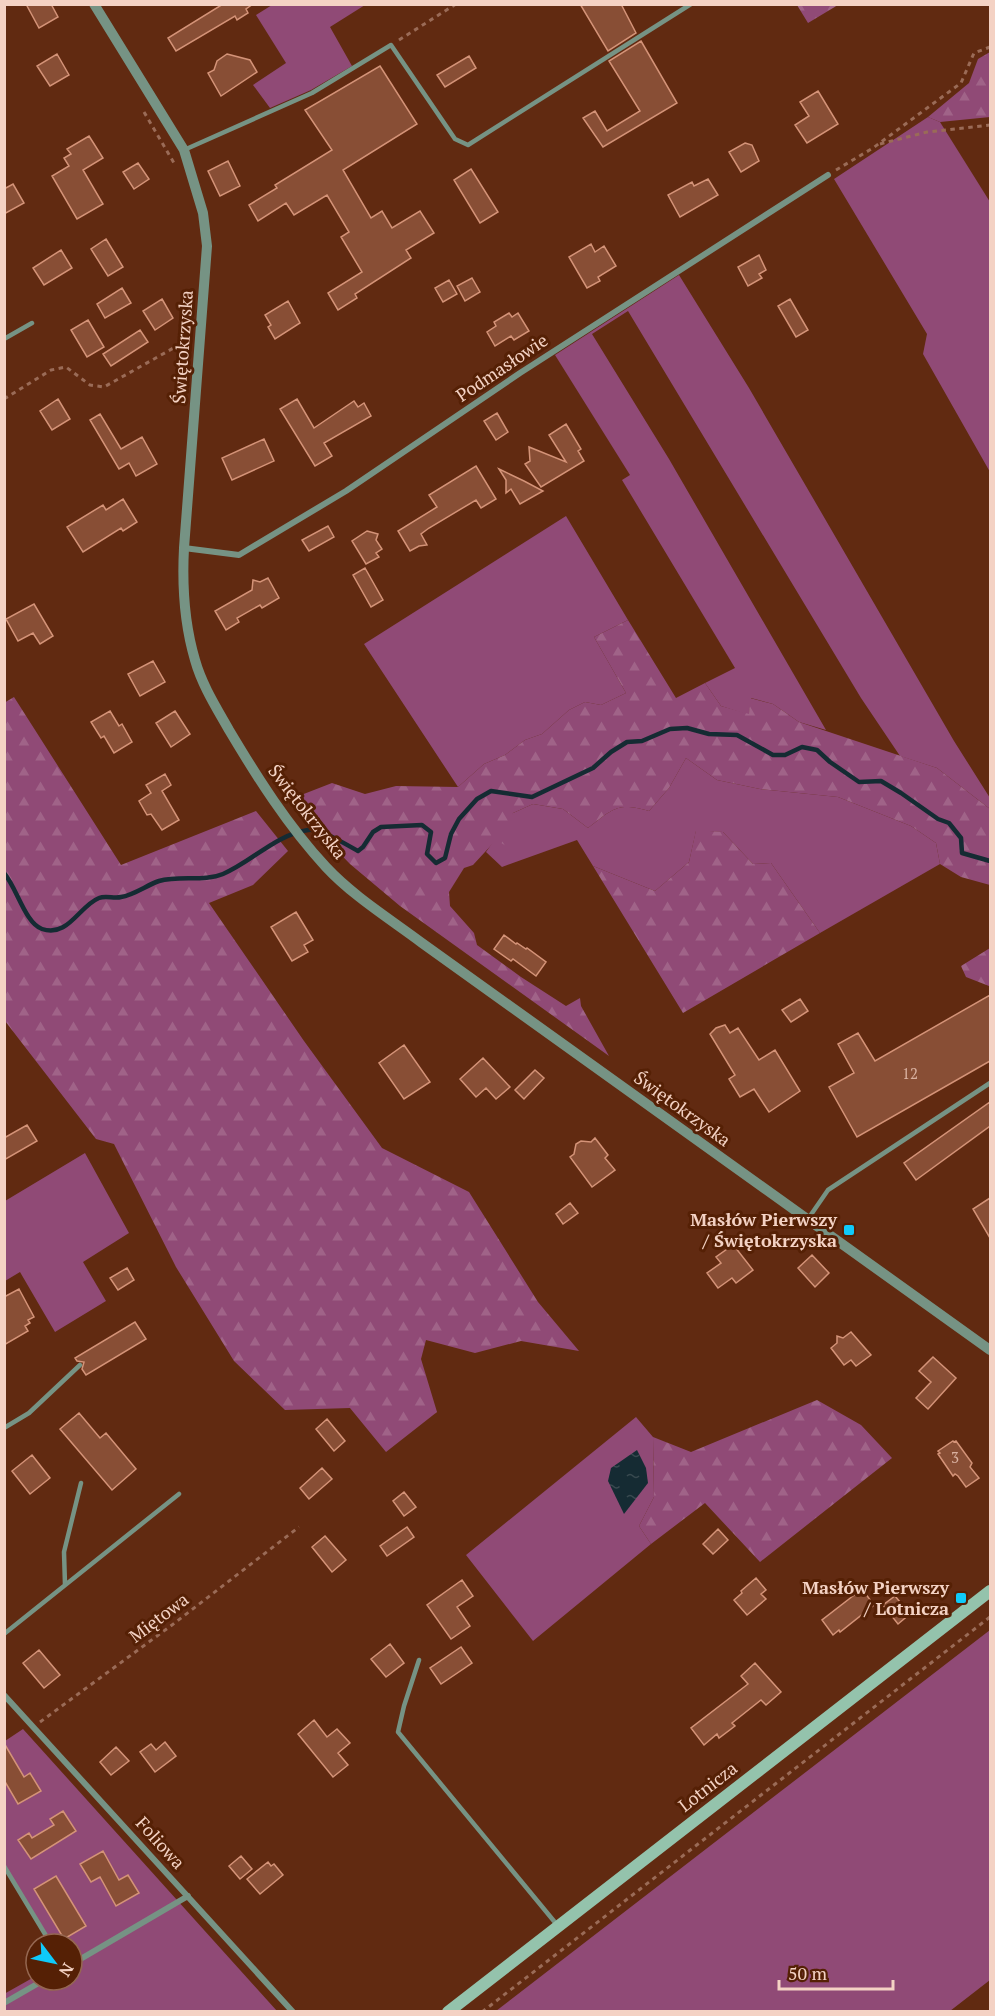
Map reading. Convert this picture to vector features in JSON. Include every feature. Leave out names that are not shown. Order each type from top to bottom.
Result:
[{"type":"main road","name":"Lotnicza","points":[[448,2012],[990,1591]]},
{"type":"street","name":"Świętokrzyska","points":[[94,4],[184,150],[202,213],[207,246],[182,591],[186,625],[195,661],[208,694],[246,759],[288,819],[327,867],[385,915],[990,1350]]},
{"type":"street","name":"Podmasłowie","points":[[184,548],[239,555],[346,491],[520,374],[828,175]]},
{"type":"street","name":"Foliowa","points":[[4,1695],[293,2012]]},
{"type":"street","points":[[84,1957],[188,1896]]},
{"type":"street","points":[[4,2003],[24,1992]]},
{"type":"lane","points":[[184,150],[312,93],[391,45],[456,139],[468,145],[691,4]]},
{"type":"lane","points":[[4,339],[32,322]]},
{"type":"lane","points":[[808,1220],[828,1190],[990,1083]]},
{"type":"lane","points":[[4,1428],[29,1413],[80,1365]]},
{"type":"lane","points":[[65,1585],[64,1552],[81,1483]]},
{"type":"lane","points":[[4,1634],[179,1494]]},
{"type":"lane","points":[[419,1660],[398,1732],[558,1926]]},
{"type":"lane","points":[[4,1866],[44,1932]]},
{"type":"path","points":[[391,45],[456,4]]},
{"type":"path","points":[[828,175],[877,145],[961,83],[974,53],[990,47]]},
{"type":"path","points":[[877,145],[927,132],[990,125]]},
{"type":"path","points":[[4,399],[51,370],[66,367],[90,385],[104,387],[201,333]]},
{"type":"path","name":"Miętowa","points":[[33,1727],[118,1666],[299,1527]]},
{"type":"path","points":[[482,2012],[990,1617]]},
{"type":"green space","points":[[272,5],[365,5],[330,27],[352,66],[311,90],[270,108],[253,85],[286,63],[256,15]]},
{"type":"green space","points":[[797,5],[838,5],[808,23]]},
{"type":"green space","points":[[990,52],[990,117],[940,122],[928,117],[969,83],[978,59]]},
{"type":"green space","points":[[928,117],[940,122],[990,202],[990,472],[923,354],[927,334],[834,179]]},
{"type":"green space","points":[[679,275],[749,388],[954,741],[990,798],[990,809],[937,768],[900,756],[861,698],[628,311],[592,334],[669,459],[826,730],[799,722],[773,704],[751,698],[749,715],[721,706],[705,683],[735,668],[622,480],[630,475],[555,355]]},
{"type":"green space","points":[[566,516],[628,620],[594,637],[626,693],[601,705],[585,702],[569,710],[542,734],[525,740],[505,755],[484,764],[458,787],[364,644]]},
{"type":"green space","points":[[628,620],[676,698],[705,683],[721,706],[749,714],[750,698],[773,704],[799,722],[937,768],[990,809],[990,885],[961,877],[940,864],[936,843],[911,826],[838,797],[760,789],[717,780],[686,758],[669,788],[649,811],[622,807],[610,812],[588,828],[563,809],[533,804],[513,813],[508,847],[496,840],[473,865],[464,868],[449,892],[450,906],[474,933],[477,945],[521,977],[566,1006],[580,998],[581,1006],[609,1056],[400,906],[350,864],[322,835],[296,797],[332,783],[365,794],[396,786],[458,787],[484,764],[505,755],[525,740],[542,734],[569,710],[585,702],[601,705],[626,693],[594,637]]},
{"type":"green space","points":[[14,697],[121,865],[256,811],[288,851],[253,885],[209,903],[304,1041],[382,1148],[469,1192],[538,1302],[579,1351],[521,1341],[475,1353],[426,1340],[421,1359],[437,1412],[386,1452],[350,1408],[285,1410],[234,1361],[176,1267],[114,1144],[96,1139],[5,1021],[4,703]]},
{"type":"green space","points":[[686,758],[717,780],[760,789],[838,797],[911,826],[936,843],[940,864],[820,933],[771,863],[753,864],[723,832],[696,831],[689,862],[655,891],[593,866],[577,840],[502,867],[486,852],[513,813],[533,804],[563,809],[588,828],[610,812],[622,807],[649,811],[669,788]]},
{"type":"green space","points":[[696,830],[723,832],[753,864],[771,863],[820,933],[683,1013],[593,866],[655,891],[689,862]]},
{"type":"green space","points":[[990,948],[989,986],[966,977],[961,966]]},
{"type":"green space","points":[[85,1153],[129,1233],[83,1262],[106,1301],[55,1332],[20,1272],[5,1281],[5,1201]]},
{"type":"green space","points":[[817,1400],[861,1425],[892,1458],[760,1562],[705,1503],[651,1544],[639,1526],[654,1497],[653,1437],[691,1452]]},
{"type":"green space","points":[[636,1417],[653,1437],[654,1497],[639,1526],[651,1544],[533,1641],[466,1555]]},
{"type":"green space","points":[[990,1630],[990,1980],[950,2011],[496,2011]]},
{"type":"green space","points":[[23,1729],[277,2011],[5,2011],[4,1994],[24,1983],[24,1992],[84,1992],[84,1932],[44,1932],[5,1866],[5,1741]]},
{"type":"water","points":[[637,1450],[646,1468],[648,1483],[624,1514],[608,1481],[611,1468]]},
{"type":"building","points":[[26,4],[51,4],[58,17],[39,28]]},
{"type":"building","points":[[223,4],[253,4],[246,9],[248,13],[237,20],[235,16],[176,51],[168,38]]},
{"type":"building","points":[[580,4],[621,4],[636,33],[608,51]]},
{"type":"building","points":[[641,41],[677,103],[603,147],[583,118],[595,111],[607,131],[640,111],[609,61]]},
{"type":"building","points":[[57,54],[69,75],[50,86],[37,66]]},
{"type":"building","points":[[227,54],[250,60],[257,72],[221,96],[208,73],[214,70],[217,61]]},
{"type":"building","points":[[469,56],[476,68],[445,87],[437,75]]},
{"type":"building","points":[[380,66],[417,124],[343,170],[371,218],[382,211],[392,228],[420,211],[434,233],[406,250],[411,258],[355,294],[357,298],[338,310],[328,293],[362,272],[341,237],[349,232],[327,195],[294,215],[286,203],[258,221],[249,205],[277,188],[275,185],[332,150],[305,110]]},
{"type":"building","points":[[818,91],[838,124],[807,143],[795,125],[809,116],[800,102]]},
{"type":"building","points":[[89,136],[103,158],[83,170],[103,204],[77,219],[52,176],[69,166],[64,158],[71,154],[67,149]]},
{"type":"building","points":[[745,143],[752,145],[759,161],[741,172],[729,152]]},
{"type":"building","points":[[228,161],[240,186],[220,196],[208,171]]},
{"type":"building","points":[[138,163],[149,179],[134,189],[123,172]]},
{"type":"building","points":[[471,169],[498,212],[480,223],[454,180]]},
{"type":"building","points":[[708,179],[718,195],[680,217],[668,195],[692,182],[694,186]]},
{"type":"building","points":[[13,184],[24,203],[4,214],[4,189]]},
{"type":"building","points":[[106,239],[123,267],[108,276],[91,249]]},
{"type":"building","points":[[591,244],[595,252],[604,246],[616,266],[598,277],[600,281],[587,288],[569,257]]},
{"type":"building","points":[[61,250],[72,268],[44,285],[33,268]]},
{"type":"building","points":[[759,255],[766,270],[759,274],[762,278],[748,286],[738,267]]},
{"type":"building","points":[[472,278],[480,292],[465,301],[457,286]]},
{"type":"building","points":[[449,280],[457,294],[443,302],[435,288]]},
{"type":"building","points":[[122,288],[131,303],[105,318],[97,304]]},
{"type":"building","points":[[162,299],[173,318],[155,330],[143,311]]},
{"type":"building","points":[[790,299],[808,330],[796,337],[778,306]]},
{"type":"building","points":[[288,301],[300,323],[275,339],[268,327],[271,325],[265,315]]},
{"type":"building","points":[[509,313],[512,317],[518,313],[529,331],[514,340],[511,336],[495,346],[487,332],[496,326],[494,322]]},
{"type":"building","points":[[88,320],[104,347],[87,357],[71,330]]},
{"type":"building","points":[[140,330],[148,342],[111,366],[103,354]]},
{"type":"building","points":[[58,399],[70,419],[52,430],[40,411]]},
{"type":"building","points":[[297,399],[314,428],[354,401],[358,407],[364,403],[371,416],[324,443],[332,456],[315,466],[280,409]]},
{"type":"building","points":[[497,413],[508,432],[496,440],[484,421]]},
{"type":"building","points":[[100,414],[121,449],[142,437],[157,464],[136,476],[129,463],[119,469],[90,420]]},
{"type":"building","points":[[566,424],[581,449],[578,451],[584,461],[541,487],[525,464],[530,461],[529,447],[566,462],[549,435]]},
{"type":"building","points":[[264,439],[274,461],[232,480],[222,458]]},
{"type":"building","points":[[476,466],[496,499],[481,508],[476,500],[429,528],[421,534],[427,545],[410,551],[398,531],[437,507],[429,495]]},
{"type":"building","points":[[499,469],[543,491],[520,504],[511,489],[506,493],[506,480]]},
{"type":"building","points":[[123,499],[137,522],[123,531],[121,528],[83,552],[67,527],[103,505],[106,510]]},
{"type":"building","points":[[328,526],[334,537],[309,551],[302,540]]},
{"type":"building","points":[[367,531],[378,534],[376,540],[382,549],[376,553],[379,557],[366,564],[352,541]]},
{"type":"building","points":[[365,568],[383,600],[371,607],[353,575]]},
{"type":"building","points":[[268,578],[279,598],[262,608],[260,605],[237,618],[239,622],[226,630],[215,611],[252,590],[253,580],[260,582]]},
{"type":"building","points":[[34,604],[53,636],[40,644],[33,633],[18,641],[6,619]]},
{"type":"building","points":[[153,661],[165,682],[140,696],[128,674]]},
{"type":"building","points":[[110,711],[119,726],[122,724],[132,742],[114,753],[104,736],[101,738],[91,722]]},
{"type":"building","points":[[175,711],[190,734],[171,747],[156,723]]},
{"type":"building","points":[[165,774],[171,785],[162,791],[179,820],[162,830],[151,814],[147,815],[139,801],[151,793],[146,785]]},
{"type":"building","points":[[296,912],[313,940],[304,945],[308,952],[292,961],[271,927]]},
{"type":"building","points":[[504,935],[546,962],[536,976],[513,959],[511,961],[494,949]]},
{"type":"building","points":[[990,995],[990,1061],[857,1137],[829,1087],[854,1073],[838,1044],[858,1033],[875,1061]]},
{"type":"building","points":[[800,999],[808,1011],[791,1022],[782,1010]]},
{"type":"building","points":[[725,1025],[730,1033],[738,1028],[759,1060],[775,1050],[800,1091],[769,1112],[754,1089],[740,1097],[729,1079],[735,1075],[710,1034],[716,1028]]},
{"type":"building","points":[[404,1045],[430,1082],[404,1099],[379,1063]]},
{"type":"building","points":[[483,1058],[510,1087],[496,1099],[486,1088],[476,1097],[460,1079]]},
{"type":"building","points":[[535,1070],[544,1078],[524,1099],[515,1090]]},
{"type":"building","points":[[990,1102],[990,1126],[916,1180],[904,1163]]},
{"type":"building","points":[[27,1125],[37,1141],[4,1160],[4,1138]]},
{"type":"building","points":[[595,1138],[608,1155],[605,1158],[615,1170],[592,1187],[570,1157],[574,1154],[576,1144],[581,1141],[591,1142]]},
{"type":"building","points":[[990,1198],[990,1238],[973,1209]]},
{"type":"building","points":[[570,1203],[578,1213],[563,1224],[556,1214]]},
{"type":"building","points":[[730,1247],[735,1247],[753,1270],[736,1283],[732,1278],[718,1288],[707,1273],[721,1263],[716,1257]]},
{"type":"building","points":[[812,1255],[829,1273],[815,1287],[798,1268]]},
{"type":"building","points":[[127,1268],[134,1280],[118,1290],[110,1278]]},
{"type":"building","points":[[19,1289],[34,1317],[28,1320],[30,1323],[25,1326],[28,1331],[4,1345],[4,1297]]},
{"type":"building","points":[[135,1322],[146,1339],[86,1375],[82,1369],[84,1362],[77,1361],[75,1358]]},
{"type":"building","points":[[851,1332],[871,1355],[856,1366],[851,1360],[844,1365],[831,1348],[837,1343],[837,1336],[843,1338]]},
{"type":"building","points":[[933,1357],[956,1378],[928,1409],[916,1398],[931,1382],[919,1371]]},
{"type":"building","points":[[79,1413],[100,1438],[106,1433],[136,1469],[112,1490],[60,1429]]},
{"type":"building","points":[[327,1419],[345,1441],[334,1451],[316,1429]]},
{"type":"building","points":[[956,1441],[972,1463],[970,1467],[979,1478],[966,1487],[958,1476],[955,1474],[953,1476],[938,1454],[940,1453],[938,1451]]},
{"type":"building","points":[[32,1455],[50,1478],[30,1494],[12,1471]]},
{"type":"building","points":[[322,1468],[332,1479],[309,1499],[300,1488]]},
{"type":"building","points":[[404,1492],[416,1507],[404,1516],[393,1501]]},
{"type":"building","points":[[407,1527],[414,1537],[387,1556],[380,1546]]},
{"type":"building","points":[[718,1529],[728,1540],[713,1554],[703,1544]]},
{"type":"building","points":[[325,1536],[346,1560],[332,1572],[312,1547]]},
{"type":"building","points":[[756,1578],[766,1590],[761,1594],[766,1599],[747,1615],[734,1600]]},
{"type":"building","points":[[462,1580],[473,1596],[457,1607],[470,1626],[451,1639],[427,1605]]},
{"type":"building","points":[[862,1589],[874,1605],[833,1635],[822,1620]]},
{"type":"building","points":[[895,1596],[910,1614],[898,1624],[883,1605]]},
{"type":"building","points":[[390,1644],[404,1663],[386,1677],[371,1659]]},
{"type":"building","points":[[461,1647],[472,1663],[441,1684],[430,1668]]},
{"type":"building","points":[[39,1650],[60,1675],[44,1688],[23,1663]]},
{"type":"building","points":[[755,1663],[781,1692],[766,1705],[761,1700],[732,1723],[735,1726],[719,1738],[717,1734],[704,1745],[691,1728],[748,1684],[741,1676]]},
{"type":"building","points":[[314,1720],[327,1737],[337,1729],[350,1743],[338,1753],[348,1765],[333,1777],[298,1734]]},
{"type":"building","points":[[165,1742],[176,1756],[155,1772],[140,1752],[151,1744],[156,1750]]},
{"type":"building","points":[[4,1743],[24,1777],[30,1773],[41,1791],[18,1804],[4,1780]]},
{"type":"building","points":[[116,1747],[129,1761],[111,1775],[100,1762]]},
{"type":"building","points":[[63,1811],[76,1831],[31,1859],[18,1840],[29,1833],[32,1838],[54,1825],[50,1819]]},
{"type":"building","points":[[103,1851],[119,1880],[128,1875],[139,1893],[116,1906],[100,1877],[91,1882],[80,1864]]},
{"type":"building","points":[[241,1856],[252,1869],[240,1879],[229,1866]]},
{"type":"building","points":[[268,1862],[271,1866],[274,1864],[283,1875],[260,1894],[247,1879]]},
{"type":"building","points":[[56,1876],[86,1926],[76,1932],[60,1932],[34,1889]]},
{"type":"waterway","points":[[4,873],[31,920],[42,929],[51,931],[66,925],[99,898],[126,896],[167,879],[208,878],[223,874],[285,837],[308,830],[326,834],[358,851],[373,832],[381,827],[422,825],[431,832],[427,854],[436,863],[445,858],[451,834],[459,819],[477,799],[491,791],[532,797],[593,768],[627,742],[642,741],[670,729],[687,728],[709,734],[737,735],[773,755],[785,755],[802,747],[817,750],[859,782],[881,781],[938,819],[949,823],[961,838],[962,853],[990,861]]},
{"type":"place","name":"Masłów Pierwszy / Świętokrzyska","points":[[849,1230]]},
{"type":"place","name":"Masłów Pierwszy / Lotnicza","points":[[961,1598]]}]
